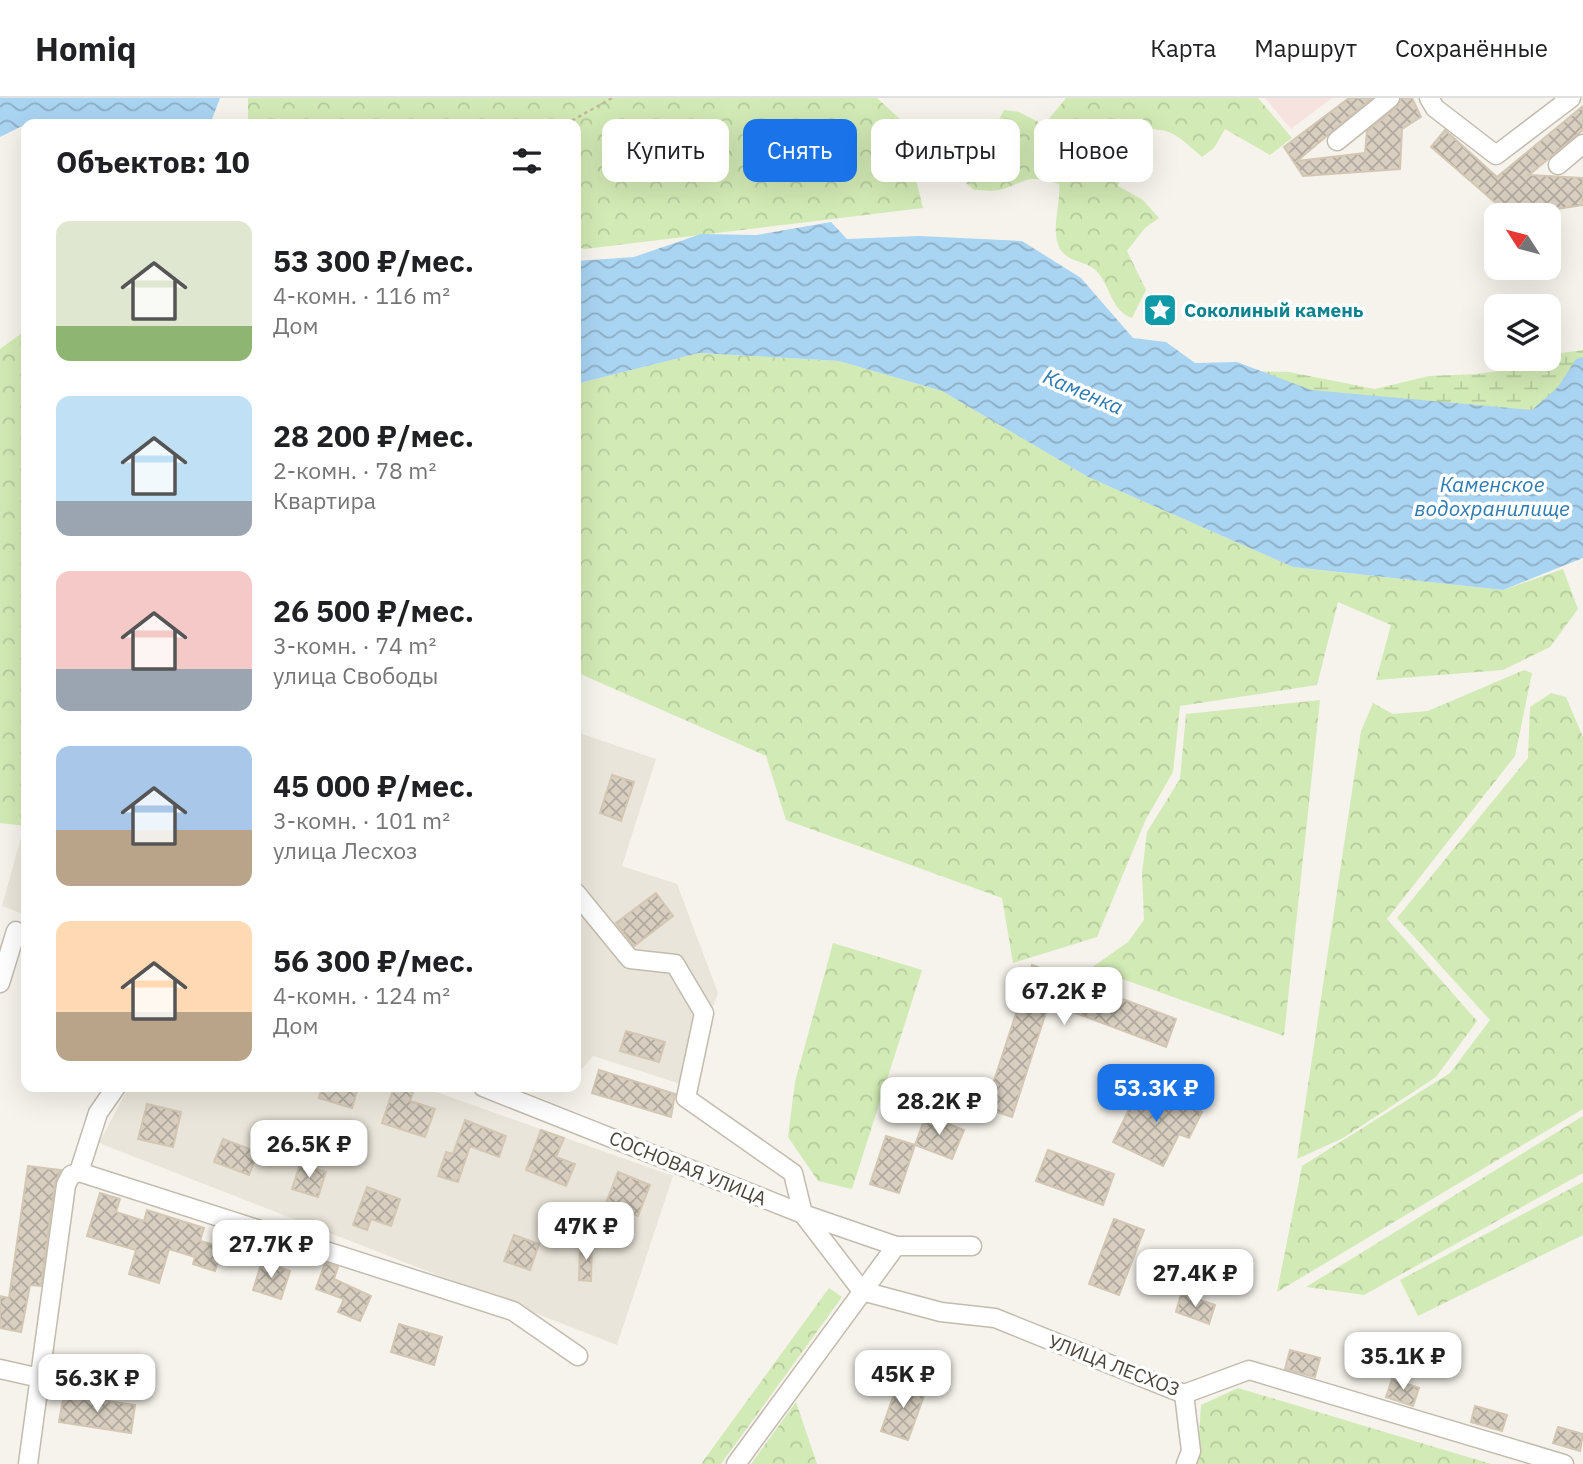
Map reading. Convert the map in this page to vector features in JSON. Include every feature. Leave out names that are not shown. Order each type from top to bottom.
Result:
[{"type":"street","points":[[1337,141],[1390,98]]},
{"type":"street","points":[[1429,98],[1436,108],[1496,155],[1571,98]]},
{"type":"street","points":[[1558,165],[1583,144]]},
{"type":"street","points":[[581,899],[630,958],[675,964],[704,1013],[686,1098],[793,1173],[803,1214],[862,1292]]},
{"type":"street","points":[[0,983],[14,930]]},
{"type":"street","points":[[28,1464],[66,1185],[75,1173],[98,1113],[113,1092]]},
{"type":"street","name":"СОСНОВАЯ УЛИЦА","points":[[496,1092],[803,1214],[896,1247]]},
{"type":"street","points":[[75,1173],[513,1311],[578,1356]]},
{"type":"street","points":[[736,1464],[896,1247],[972,1246]]},
{"type":"street","name":"УЛИЦА ЛЕСХОЗ","points":[[862,1292],[941,1312],[995,1318],[1184,1394],[1249,1370],[1564,1464]]},
{"type":"street","points":[[0,1369],[40,1378]]},
{"type":"street","points":[[1184,1394],[1191,1451],[1186,1464]]},
{"type":"path","points":[[575,119],[612,98]]},
{"type":"shaded area","points":[[1265,98],[1332,98],[1291,129]]},
{"type":"shaded area","points":[[581,734],[656,759],[622,866],[677,884],[718,993],[684,1085],[593,1056],[581,1070]]},
{"type":"shaded area","points":[[21,838],[21,913],[2,906]]},
{"type":"shaded area","points":[[126,1092],[436,1092],[673,1176],[617,1345],[99,1143]]},
{"type":"green space","points":[[248,98],[877,98],[900,119],[871,119],[871,182],[917,182],[923,208],[581,248],[581,119],[248,119]]},
{"type":"green space","points":[[1066,98],[1258,98],[1292,138],[1270,155],[1225,129],[1214,148],[1202,157],[1173,134],[1153,129],[1153,119],[1049,119]]},
{"type":"green space","points":[[1004,110],[1019,112],[1034,120],[1034,179],[1000,190],[974,190],[965,182],[1020,182],[1020,119],[999,119]]},
{"type":"green space","points":[[1050,182],[1119,182],[1118,186],[1143,200],[1159,218],[1145,228],[1127,251],[1146,290],[1132,318],[1119,309],[1093,268],[1067,256],[1060,249],[1056,234],[1059,184]]},
{"type":"green space","points":[[21,334],[21,825],[0,823],[0,349]]},
{"type":"green space","points":[[1583,350],[1583,374],[1557,416],[1326,401],[1241,371],[1289,372],[1375,389],[1429,376],[1499,371],[1561,371],[1561,353]]},
{"type":"green space","points":[[699,353],[839,361],[942,391],[1088,477],[1293,567],[1503,590],[1563,569],[1578,609],[1550,647],[1503,670],[1376,680],[1391,625],[1338,602],[1317,685],[1180,706],[1173,772],[1146,819],[1097,937],[1013,963],[1002,898],[786,820],[766,756],[581,674],[581,383]]},
{"type":"green space","points":[[1524,670],[1532,673],[1515,756],[1387,919],[1477,1021],[1436,1077],[1343,1138],[1297,1159],[1361,731],[1373,703],[1393,714],[1428,711]]},
{"type":"green space","points":[[1551,693],[1566,697],[1583,737],[1583,1109],[1277,1292],[1302,1166],[1450,1073],[1490,1020],[1397,918],[1528,758],[1530,707]]},
{"type":"green space","points":[[1320,700],[1284,1036],[1091,968],[1128,942],[1144,920],[1142,873],[1147,832],[1180,779],[1186,714]]},
{"type":"green space","points":[[833,943],[922,970],[852,1189],[818,1181],[788,1137],[795,1082]]},
{"type":"green space","points":[[1583,1116],[1583,1173],[1364,1295],[1306,1287]]},
{"type":"green space","points":[[1583,1182],[1583,1235],[1418,1316],[1400,1280]]},
{"type":"green space","points":[[829,1288],[842,1297],[721,1464],[701,1464]]},
{"type":"green space","points":[[1238,1388],[1491,1464],[1197,1464],[1201,1405]]},
{"type":"green space","points":[[796,1402],[817,1464],[751,1464]]},
{"type":"water","points":[[0,98],[220,98],[212,119],[21,119],[21,126],[0,137]]},
{"type":"water","name":"Каменское водохранилище","points":[[831,222],[847,239],[919,236],[1022,241],[1081,278],[1133,338],[1166,342],[1195,363],[1237,362],[1311,390],[1532,410],[1558,387],[1576,359],[1583,357],[1583,558],[1503,590],[1293,567],[1088,477],[942,391],[839,361],[699,353],[581,383],[581,261],[634,257],[701,234],[757,235]]},
{"type":"building","points":[[1349,98],[1372,98],[1297,161],[1365,153],[1367,131],[1397,107],[1401,98],[1412,98],[1421,117],[1402,129],[1400,169],[1303,176],[1284,147]]},
{"type":"building","points":[[1583,106],[1583,130],[1529,175],[1583,178],[1583,205],[1561,208],[1561,203],[1496,203],[1431,147],[1445,130],[1497,177]]},
{"type":"building","points":[[612,775],[634,782],[621,821],[600,813]]},
{"type":"building","points":[[656,893],[673,916],[634,946],[616,923]]},
{"type":"building","points":[[1032,965],[1176,1019],[1166,1047],[1049,1003],[1012,1117],[985,1108]]},
{"type":"building","points":[[626,1031],[665,1042],[659,1062],[620,1051]]},
{"type":"building","points":[[599,1070],[675,1094],[671,1117],[592,1093]]},
{"type":"building","points":[[1142,1083],[1202,1112],[1189,1138],[1179,1134],[1163,1166],[1113,1142]]},
{"type":"building","points":[[321,1092],[357,1092],[352,1108],[319,1098]]},
{"type":"building","points":[[392,1092],[413,1092],[410,1101],[435,1109],[425,1137],[382,1123]]},
{"type":"building","points":[[147,1104],[181,1112],[173,1147],[138,1139]]},
{"type":"building","points":[[926,1115],[964,1130],[952,1159],[915,1145]]},
{"type":"building","points":[[465,1120],[506,1136],[499,1157],[470,1146],[458,1182],[438,1176],[446,1152],[453,1154]]},
{"type":"building","points":[[541,1130],[564,1138],[556,1157],[575,1164],[566,1186],[526,1170]]},
{"type":"building","points":[[886,1136],[915,1145],[899,1193],[870,1184]]},
{"type":"building","points":[[223,1139],[258,1152],[249,1175],[214,1162]]},
{"type":"building","points":[[1048,1150],[1114,1174],[1103,1205],[1036,1181]]},
{"type":"building","points":[[300,1164],[326,1172],[318,1197],[292,1189]]},
{"type":"building","points":[[28,1166],[61,1170],[55,1183],[41,1286],[30,1285],[21,1332],[0,1328],[0,1296],[9,1298]]},
{"type":"building","points":[[618,1172],[650,1185],[638,1216],[606,1203]]},
{"type":"building","points":[[367,1187],[400,1199],[391,1226],[371,1219],[367,1230],[353,1225]]},
{"type":"building","points":[[100,1193],[120,1199],[116,1212],[144,1221],[147,1210],[204,1228],[200,1241],[223,1247],[215,1271],[193,1264],[195,1257],[169,1249],[159,1283],[129,1274],[136,1250],[87,1236]]},
{"type":"building","points":[[1114,1219],[1144,1230],[1119,1295],[1089,1284]]},
{"type":"building","points":[[514,1235],[539,1244],[530,1270],[504,1261]]},
{"type":"building","points":[[580,1244],[592,1244],[591,1281],[579,1280]]},
{"type":"building","points":[[262,1261],[290,1271],[281,1299],[253,1290]]},
{"type":"building","points":[[325,1263],[338,1267],[334,1279],[371,1296],[360,1321],[338,1312],[344,1299],[316,1289]]},
{"type":"building","points":[[1181,1294],[1215,1305],[1209,1324],[1176,1312]]},
{"type":"building","points":[[399,1324],[442,1337],[434,1365],[391,1352]]},
{"type":"building","points":[[1290,1350],[1320,1358],[1315,1377],[1285,1369]]},
{"type":"building","points":[[1392,1379],[1419,1388],[1413,1406],[1386,1397]]},
{"type":"building","points":[[899,1380],[926,1390],[908,1440],[881,1431]]},
{"type":"building","points":[[64,1394],[135,1405],[131,1433],[59,1422]]},
{"type":"building","points":[[1475,1406],[1507,1415],[1502,1431],[1471,1422]]},
{"type":"building","points":[[1558,1427],[1583,1434],[1580,1451],[1553,1443]]},
{"type":"place","name":"Соколиный камень","points":[[1160,310]]},
{"type":"water label","name":"Каменка","points":[[1083,392]]}]
